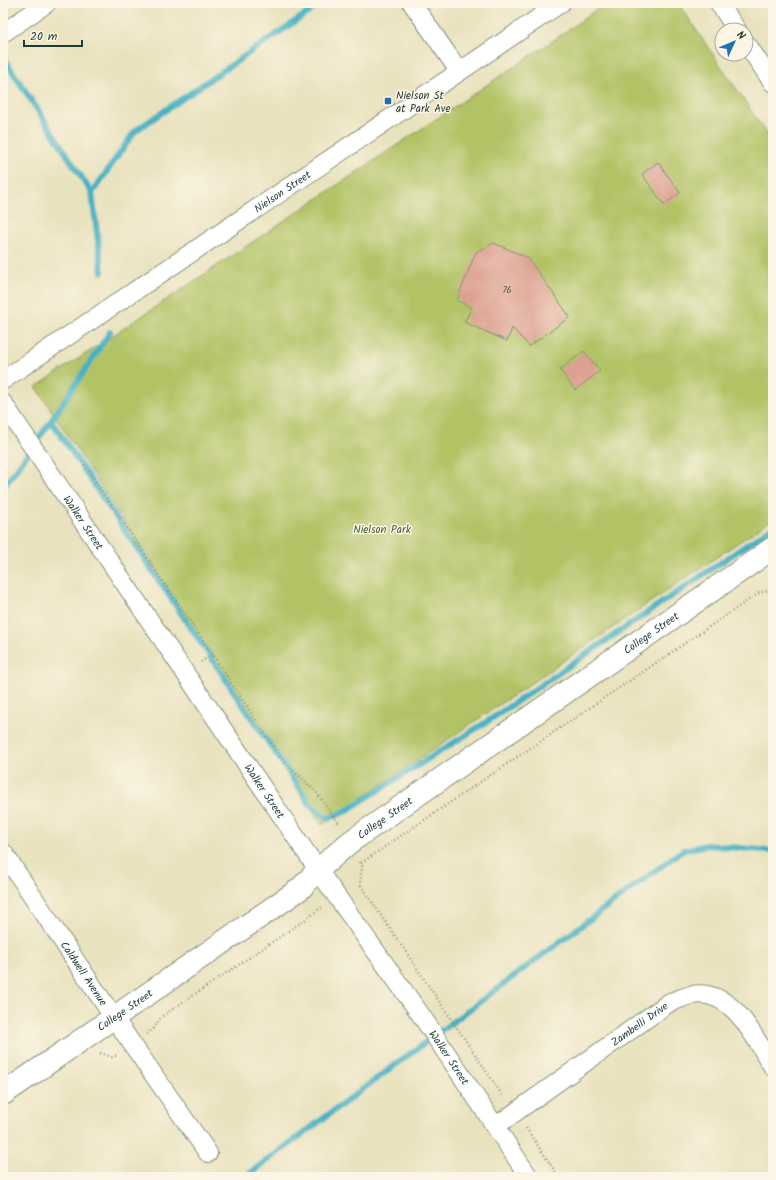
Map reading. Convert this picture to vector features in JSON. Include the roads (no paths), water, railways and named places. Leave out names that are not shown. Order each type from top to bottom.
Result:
[{"type":"street","points":[[3,33],[48,3]]},
{"type":"street","points":[[412,3],[458,71]]},
{"type":"street","name":"Nielson Street","points":[[3,380],[458,71],[561,3]]},
{"type":"street","points":[[719,3],[732,22]]},
{"type":"street","points":[[754,55],[773,83]]},
{"type":"street","name":"Walker Street","points":[[3,403],[318,870],[423,1018],[529,1177]]},
{"type":"street","name":"College Street","points":[[3,1094],[300,889],[318,870],[350,842],[773,548]]},
{"type":"street","name":"Caldwell Avenue","points":[[3,852],[114,1018],[208,1153]]},
{"type":"street","name":"Zambelli Drive","points":[[496,1126],[670,1002],[692,995],[711,996],[728,1004],[741,1016],[773,1067]]},
{"type":"waterway","points":[[102,272],[92,193],[135,131],[322,3]]},
{"type":"waterway","points":[[3,57],[92,193]]},
{"type":"waterway","points":[[3,488],[51,421],[110,332]]},
{"type":"waterway","points":[[51,421],[310,804],[328,819],[344,812],[488,721],[773,527]]},
{"type":"waterway","points":[[245,1177],[683,850],[707,845],[773,851]]},
{"type":"place","name":"Nielson St at Park Ave","points":[[388,101]]},
{"type":"park label","name":"Nielson Park","points":[[382,529]]}]
